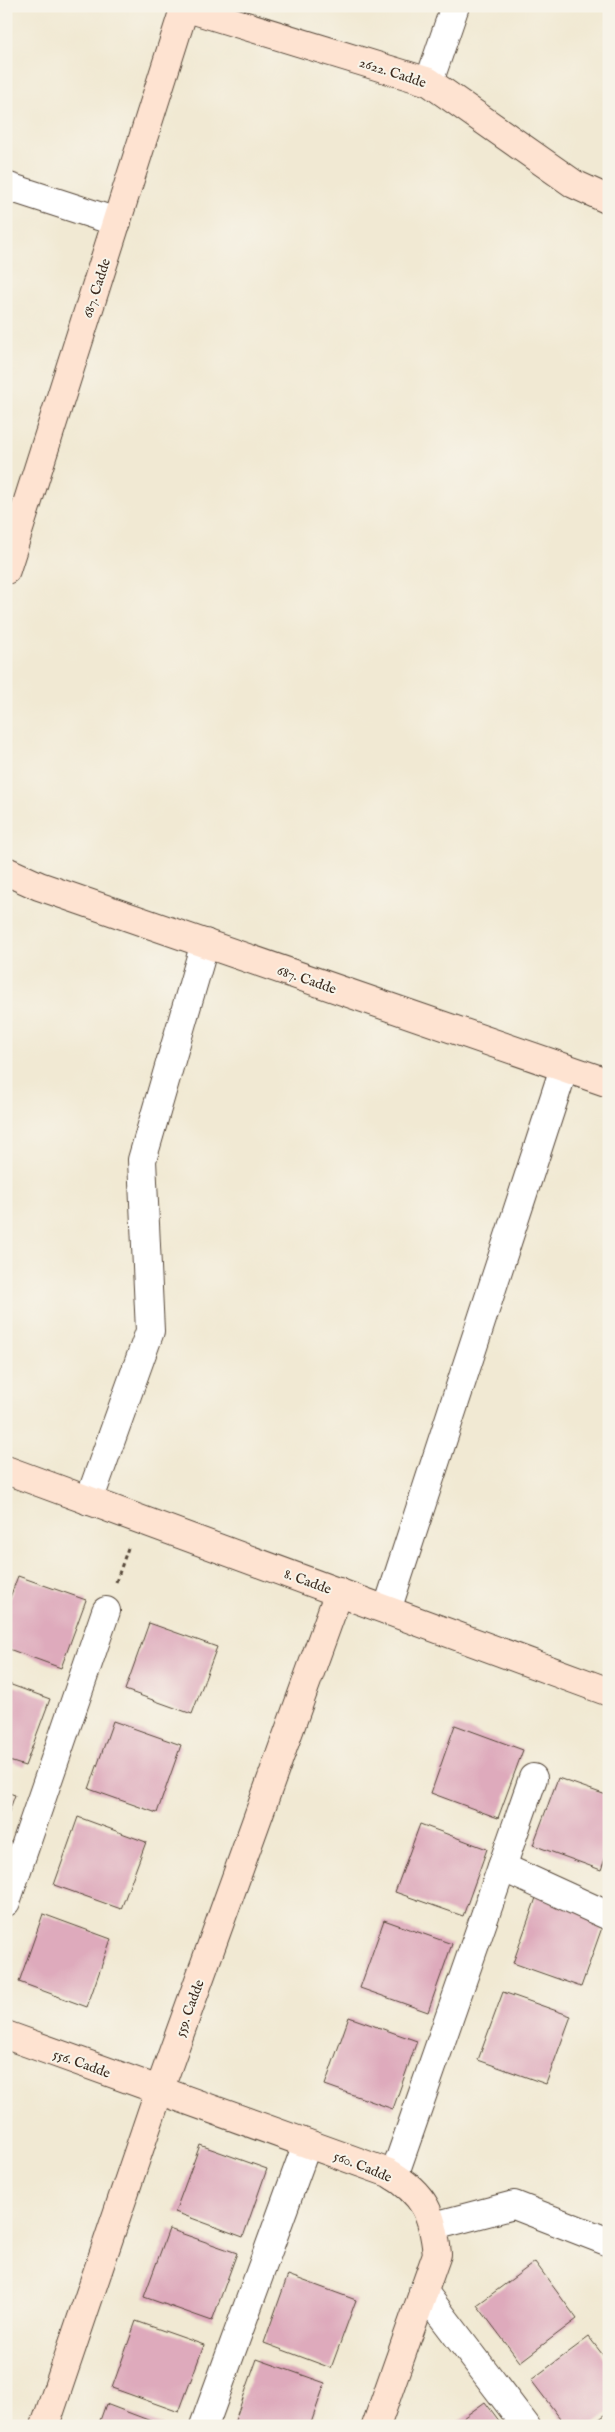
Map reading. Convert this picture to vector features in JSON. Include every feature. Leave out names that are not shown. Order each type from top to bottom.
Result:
[{"type":"street","points":[[430,82],[455,6]]},
{"type":"street","name":"2622. Cadde","points":[[184,7],[430,82],[574,184],[609,200]]},
{"type":"street","name":"687. Cadde","points":[[6,570],[184,7]]},
{"type":"street","points":[[6,186],[117,222]]},
{"type":"street","name":"687. Cadde","points":[[6,871],[39,886],[609,1083]]},
{"type":"street","points":[[89,1501],[150,1331],[142,1160],[205,943]]},
{"type":"street","points":[[387,1610],[564,1068]]},
{"type":"street","name":"8. Cadde","points":[[6,1470],[609,1692]]},
{"type":"street","name":"559. Cadde","points":[[45,2426],[159,2091],[339,1592]]},
{"type":"street","points":[[6,1902],[106,1611]]},
{"type":"street","points":[[394,2176],[533,1778]]},
{"type":"street","points":[[502,1867],[609,1916]]},
{"type":"street","name":"556. Cadde","points":[[6,2035],[159,2091]]},
{"type":"street","name":"560. Cadde","points":[[159,2091],[394,2176],[424,2204],[434,2226],[436,2254],[376,2426]]},
{"type":"street","points":[[204,2426],[307,2144]]},
{"type":"street","points":[[434,2226],[514,2205],[609,2242]]},
{"type":"street","points":[[424,2291],[526,2426]]},
{"type":"path","points":[[106,1611],[138,1519]]},
{"type":"building","points":[[18,1576],[86,1600],[61,1668],[6,1648],[6,1608]]},
{"type":"building","points":[[149,1623],[217,1647],[192,1714],[125,1690]]},
{"type":"building","points":[[6,1683],[50,1699],[25,1766],[6,1760]]},
{"type":"building","points":[[113,1721],[181,1745],[157,1813],[89,1789]]},
{"type":"building","points":[[455,1725],[523,1750],[498,1818],[431,1793]]},
{"type":"building","points":[[558,1778],[609,1796],[609,1848],[601,1870],[533,1845]]},
{"type":"building","points":[[6,1792],[15,1795],[7,1817],[6,1817]]},
{"type":"building","points":[[78,1817],[146,1842],[121,1909],[54,1885]]},
{"type":"building","points":[[420,1824],[487,1849],[463,1916],[395,1892]]},
{"type":"building","points":[[537,1895],[605,1919],[581,1987],[513,1963]]},
{"type":"building","points":[[43,1914],[111,1939],[87,2007],[19,1982]]},
{"type":"building","points":[[384,1920],[452,1944],[428,2012],[360,1988]]},
{"type":"building","points":[[503,1992],[571,2016],[546,2084],[478,2060]]},
{"type":"building","points":[[349,2017],[417,2041],[393,2109],[325,2085]]},
{"type":"building","points":[[200,2145],[267,2169],[243,2237],[175,2212]]},
{"type":"building","points":[[169,2229],[237,2253],[212,2321],[144,2297]]},
{"type":"building","points":[[535,2262],[577,2319],[520,2362],[477,2305]]},
{"type":"building","points":[[288,2275],[356,2300],[331,2368],[264,2343]]},
{"type":"building","points":[[136,2321],[204,2345],[179,2412],[112,2388]]},
{"type":"building","points":[[589,2337],[609,2363],[609,2412],[590,2426],[566,2426],[531,2380]]},
{"type":"building","points":[[257,2359],[325,2383],[310,2426],[233,2426]]},
{"type":"building","points":[[485,2402],[503,2426],[452,2426]]},
{"type":"building","points":[[106,2404],[164,2426],[98,2426]]}]
